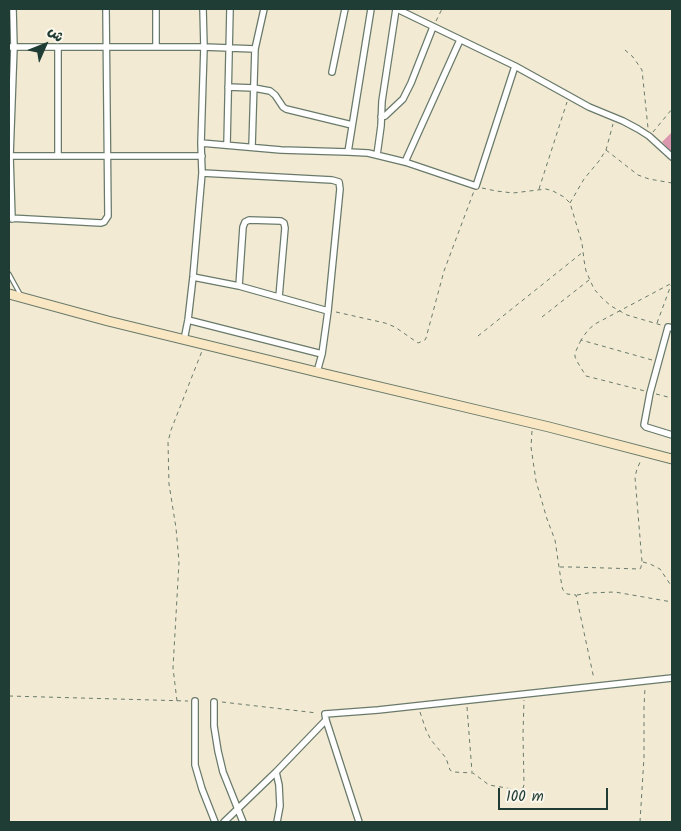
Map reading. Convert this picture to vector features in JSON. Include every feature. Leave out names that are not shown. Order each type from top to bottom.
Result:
[{"type":"main road","points":[[9,294],[204,345],[533,423],[672,459]]},
{"type":"street","points":[[13,9],[11,47],[11,218],[92,222],[104,222],[108,216],[106,9]]},
{"type":"street","points":[[156,9],[156,46]]},
{"type":"street","points":[[184,340],[193,277],[202,173],[203,9]]},
{"type":"street","points":[[227,145],[230,9]]},
{"type":"street","points":[[252,147],[255,49],[264,9]]},
{"type":"street","points":[[332,72],[345,9]]},
{"type":"street","points":[[348,152],[371,9]]},
{"type":"street","points":[[377,155],[382,101],[397,9],[515,66],[588,107],[630,125],[649,136],[672,157]]},
{"type":"street","points":[[381,117],[385,116],[403,99],[433,27]]},
{"type":"street","points":[[405,162],[460,40]]},
{"type":"street","points":[[11,47],[156,46],[255,49]]},
{"type":"street","points":[[58,47],[58,155]]},
{"type":"street","points":[[201,143],[281,150],[368,153],[405,162],[476,186],[515,66]]},
{"type":"street","points":[[228,86],[270,91],[286,109],[352,125]]},
{"type":"street","points":[[10,156],[202,156]]},
{"type":"street","points":[[202,173],[332,180],[339,182],[340,189],[328,310],[322,354],[317,372]]},
{"type":"street","points":[[239,286],[243,227],[245,222],[249,220],[281,221],[284,223],[285,228],[279,297]]},
{"type":"street","points":[[193,277],[239,286],[328,310]]},
{"type":"street","points":[[188,320],[322,354]]},
{"type":"street","points":[[670,328],[650,393],[644,426],[672,436]]},
{"type":"street","points":[[224,822],[276,772],[325,717],[672,678]]},
{"type":"street","points":[[195,701],[195,765],[199,782],[215,822]]},
{"type":"street","points":[[214,702],[214,726],[223,772],[243,822]]},
{"type":"street","points":[[325,717],[359,822]]},
{"type":"street","points":[[276,772],[280,806],[277,822]]},
{"type":"lane","points":[[9,274],[22,297]]},
{"type":"path","points":[[433,27],[442,9]]},
{"type":"path","points":[[625,50],[633,57],[642,70],[649,136]]},
{"type":"path","points":[[539,189],[569,96]]},
{"type":"path","points":[[649,136],[672,109]]},
{"type":"path","points":[[570,203],[584,179],[600,161],[606,150],[615,118]]},
{"type":"path","points":[[606,150],[638,175],[648,179],[672,183]]},
{"type":"path","points":[[328,310],[385,323],[418,342],[424,340],[444,271],[476,186],[513,193],[546,189],[559,194],[570,203],[590,279],[594,289],[602,299],[611,306],[636,318],[670,328]]},
{"type":"path","points":[[478,336],[583,252]]},
{"type":"path","points":[[542,317],[590,279]]},
{"type":"path","points":[[672,284],[595,324],[581,340],[575,353],[575,357],[586,376],[672,398]]},
{"type":"path","points":[[657,324],[672,284]]},
{"type":"path","points":[[581,340],[659,362]]},
{"type":"path","points":[[176,701],[173,668],[179,562],[169,484],[168,442],[204,345]]},
{"type":"path","points":[[533,423],[531,447],[536,481],[555,540],[563,590],[567,594],[576,595],[588,592],[615,592],[672,602]]},
{"type":"path","points":[[559,567],[640,569],[642,562],[635,477],[645,452]]},
{"type":"path","points":[[642,562],[660,570],[672,587]]},
{"type":"path","points":[[576,595],[595,687]]},
{"type":"path","points":[[640,822],[646,681]]},
{"type":"path","points":[[419,706],[431,740],[446,758],[449,769],[452,772],[476,774],[489,786],[518,790],[523,788],[524,785],[523,735],[525,694]]},
{"type":"path","points":[[9,696],[195,701]]},
{"type":"path","points":[[467,701],[472,773]]},
{"type":"path","points":[[214,702],[242,704],[325,717]]},
{"type":"building","points":[[672,132],[672,153],[662,142]]}]
